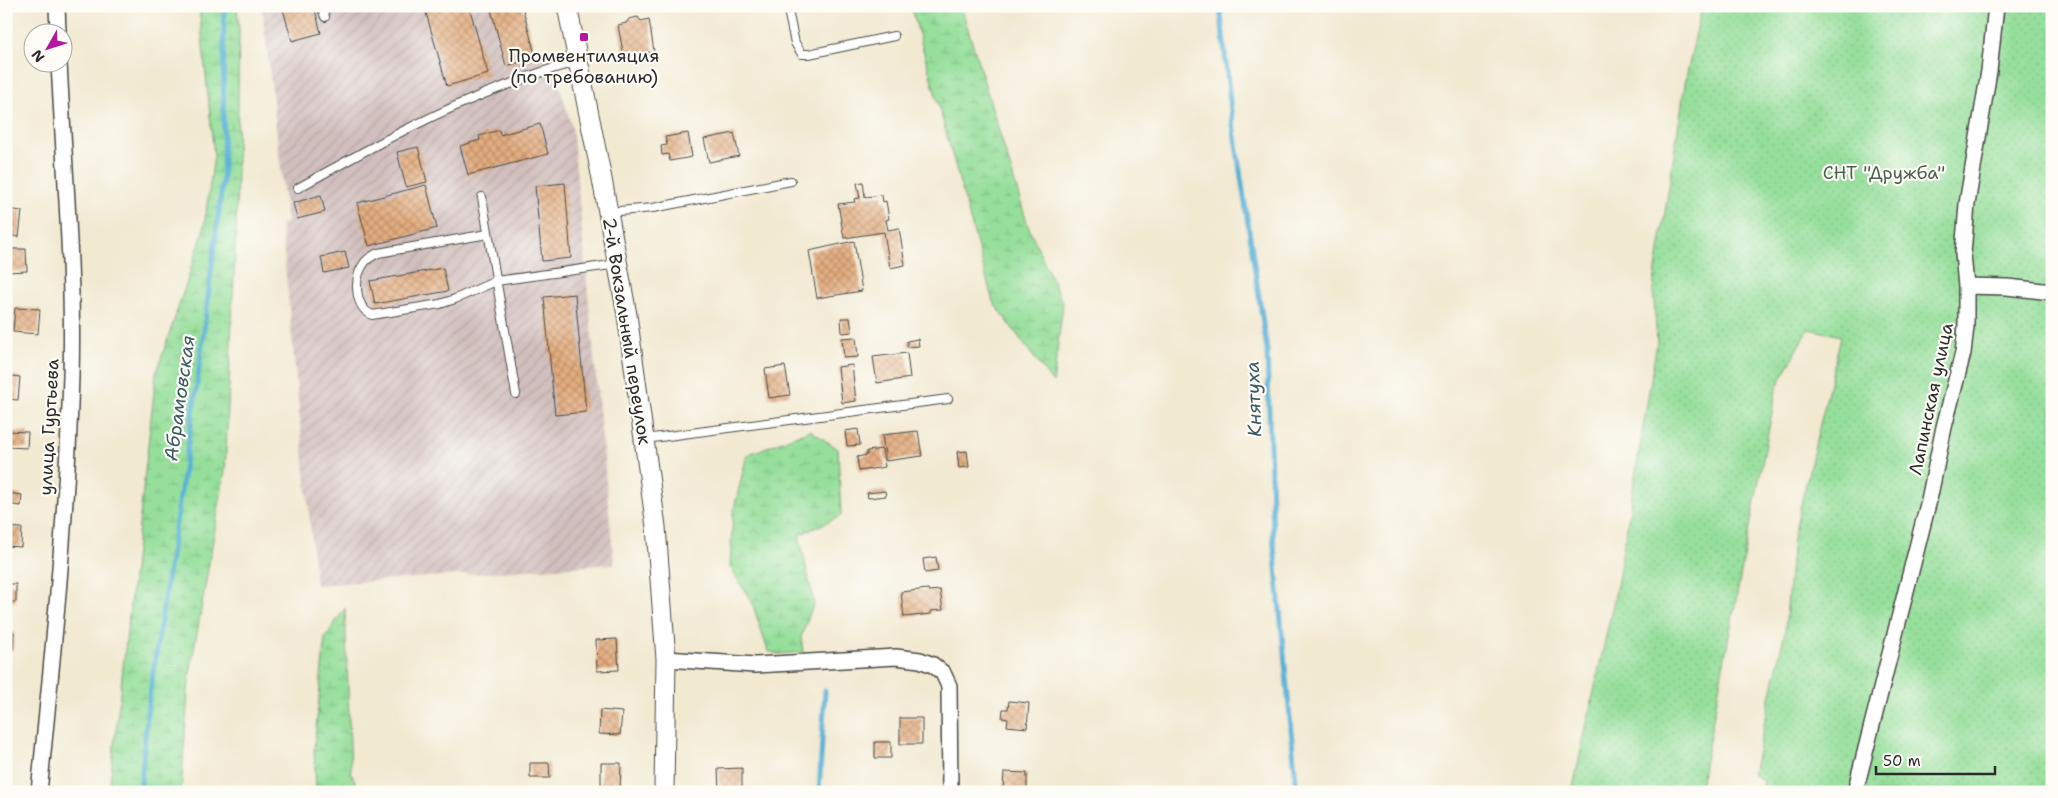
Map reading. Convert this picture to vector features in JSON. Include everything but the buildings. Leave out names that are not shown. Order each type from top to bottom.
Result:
[{"type":"street","points":[[57,6],[58,22]]},
{"type":"street","name":"2-й Вокзальный переулок","points":[[567,6],[618,264],[645,439],[656,527],[666,660],[664,792]]},
{"type":"street","name":"Лапинская улица","points":[[1855,792],[1929,500],[1944,427],[1963,353],[1966,327],[1966,286],[1963,254],[1967,204],[1989,71],[1996,6]]},
{"type":"street","name":"улица Гуртьева","points":[[40,792],[56,624],[71,376],[70,289],[59,72]]},
{"type":"street","points":[[1966,286],[2007,287],[2052,292]]},
{"type":"street","points":[[666,660],[755,665],[896,657],[920,660],[933,665],[943,673],[948,686],[950,792]]},
{"type":"lane","points":[[321,6],[325,17]]},
{"type":"lane","points":[[787,6],[795,43],[802,54],[894,36]]},
{"type":"lane","points":[[298,188],[398,133],[452,106],[554,68],[579,62]]},
{"type":"lane","points":[[608,212],[653,208],[791,181]]},
{"type":"lane","points":[[482,197],[516,394]]},
{"type":"lane","points":[[488,234],[378,253],[363,264],[357,287],[359,303],[365,311],[372,315],[440,304],[496,281],[618,264]]},
{"type":"lane","points":[[645,439],[948,399]]},
{"type":"shaded area","points":[[262,6],[522,6],[535,55],[550,55],[572,127],[614,564],[316,585],[281,224],[287,222]]},
{"type":"green space","points":[[199,6],[237,6],[239,30],[236,232],[225,471],[189,679],[181,792],[109,792],[156,374],[203,233],[214,156]]},
{"type":"green space","points":[[911,6],[961,6],[1028,226],[1063,304],[1053,383],[993,302]]},
{"type":"green space","name":"СНТ \"Дружба\"","points":[[1702,6],[2052,6],[2052,792],[1761,792],[1764,781],[1753,774],[1785,631],[1793,538],[1841,336],[1809,329],[1777,386],[1699,792],[1572,792],[1618,581],[1657,342],[1653,289],[1686,78]]},
{"type":"green space","points":[[810,430],[838,449],[841,516],[799,535],[814,603],[801,637],[803,652],[778,654],[768,651],[752,602],[730,567],[733,513],[747,455]]},
{"type":"green space","points":[[345,608],[351,773],[360,792],[316,792],[314,748],[325,638]]},
{"type":"waterway","name":"Абрамовская","points":[[140,792],[148,706],[197,385],[223,178],[224,6]]},
{"type":"waterway","name":"Княтуха","points":[[1220,6],[1231,111],[1267,350],[1273,535],[1296,783],[1300,792]]},
{"type":"waterway","points":[[819,792],[825,691]]},
{"type":"place","name":"Промвентиляция (по требованию)","points":[[584,37]]}]
